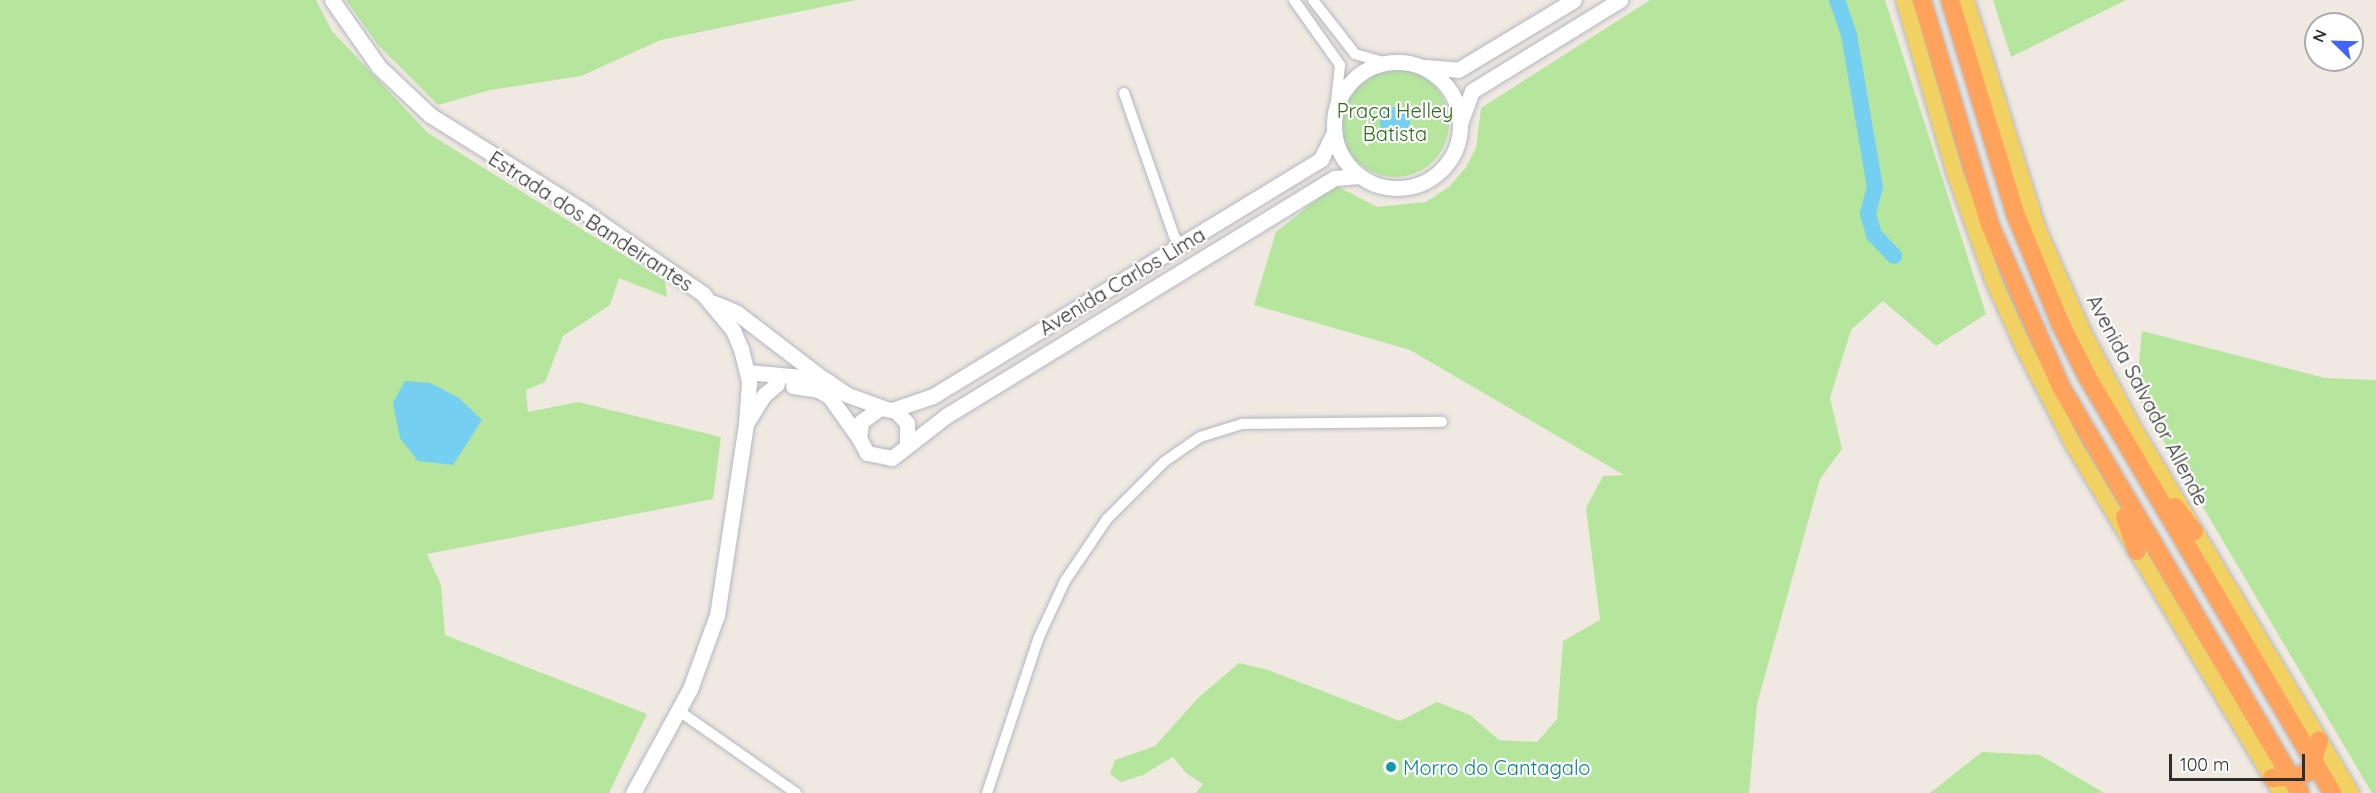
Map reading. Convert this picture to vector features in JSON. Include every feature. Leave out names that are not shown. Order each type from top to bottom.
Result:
[{"type":"highway","points":[[1922,0],[1990,225],[2016,290],[2082,427],[2296,785]]},
{"type":"highway","name":"Avenida Salvador Allende","points":[[1950,0],[2015,213],[2088,378],[2332,793]]},
{"type":"highway","points":[[2088,378],[2097,385],[2194,531]]},
{"type":"highway","points":[[2082,427],[2082,435],[2132,530],[2137,551]]},
{"type":"highway","points":[[2276,786],[2296,785],[2314,763],[2319,740]]},
{"type":"main road","points":[[1904,0],[1955,173],[1995,282],[2073,444],[2276,786]]},
{"type":"main road","name":"Avenida Salvador Allende","points":[[1966,0],[2008,142],[2057,274],[2115,396],[2351,793]]},
{"type":"street","name":"Estrada dos Bandeirantes","points":[[332,0],[379,67],[430,115],[580,209],[712,302],[734,330],[748,377],[746,424],[717,615],[679,711],[633,793]]},
{"type":"street","points":[[1294,0],[1340,64],[1334,132],[1338,149],[1359,176],[1391,188],[1425,181],[1451,157],[1472,91],[1620,0]]},
{"type":"street","points":[[1313,0],[1355,54],[1386,63],[1458,70],[1574,0]]},
{"type":"street","points":[[1335,111],[1352,81],[1386,63]]},
{"type":"street","points":[[1419,66],[1432,73],[1452,94],[1460,123]]},
{"type":"street","points":[[1124,93],[1174,236],[1181,246]]},
{"type":"street","name":"Avenida Carlos Lima","points":[[859,438],[866,416],[933,396],[1322,159],[1334,132]]},
{"type":"street","name":"Avenida Carlos Lima","points":[[748,377],[818,390],[829,396],[867,453],[883,459],[899,454],[907,444],[1335,178],[1359,176]]},
{"type":"street","points":[[712,302],[737,313],[848,395],[888,409],[907,423],[907,444]]},
{"type":"street","points":[[748,377],[824,379]]},
{"type":"street","points":[[746,424],[764,395],[777,384]]},
{"type":"street","points":[[987,793],[1039,637],[1065,581],[1107,519],[1164,462],[1200,437],[1242,424],[1442,422]]},
{"type":"street","points":[[679,711],[796,793]]},
{"type":"green space","points":[[0,0],[316,0],[332,31],[428,133],[665,281],[667,297],[619,278],[610,305],[563,336],[545,382],[526,390],[528,412],[578,402],[721,437],[713,499],[427,554],[441,585],[445,635],[647,714],[609,793],[0,793]]},
{"type":"green space","points":[[346,0],[856,0],[661,40],[581,76],[490,90],[438,105],[378,45]]},
{"type":"green space","points":[[1650,0],[1885,0],[1986,314],[1936,346],[1883,301],[1851,330],[1830,398],[1842,449],[1820,479],[1757,704],[1749,793],[1196,793],[1203,784],[1186,773],[1173,757],[1143,775],[1121,782],[1110,774],[1115,760],[1155,746],[1199,697],[1239,663],[1268,670],[1400,721],[1437,702],[1470,715],[1499,740],[1537,742],[1557,719],[1563,641],[1600,620],[1586,508],[1603,476],[1624,475],[1410,350],[1254,305],[1276,232],[1335,185],[1377,207],[1426,202],[1450,186],[1466,167],[1476,148],[1481,108]]},
{"type":"green space","points":[[1993,0],[2126,0],[2011,57]]},
{"type":"green space","name":"Praça Helley Batista","points":[[1395,69],[1416,73],[1433,85],[1445,102],[1449,123],[1445,144],[1433,161],[1416,173],[1395,177],[1374,173],[1357,161],[1345,144],[1341,123],[1345,102],[1357,85],[1374,73]]},
{"type":"green space","points":[[2142,331],[2325,378],[2376,380],[2376,793],[2372,793],[2136,394]]},
{"type":"green space","points":[[1982,752],[2040,755],[2104,793],[1930,793]]},
{"type":"water","points":[[1395,107],[1401,108],[1409,116],[1409,128],[1401,136],[1395,137],[1389,136],[1381,128],[1380,122],[1381,116],[1389,108]]},
{"type":"water","points":[[405,381],[430,383],[459,398],[482,420],[453,465],[418,461],[400,438],[393,403]]},
{"type":"waterway","points":[[1837,0],[1849,35],[1875,187],[1868,214],[1874,235],[1894,256]]},
{"type":"place","name":"Morro do Cantagalo","points":[[1391,767]]}]
